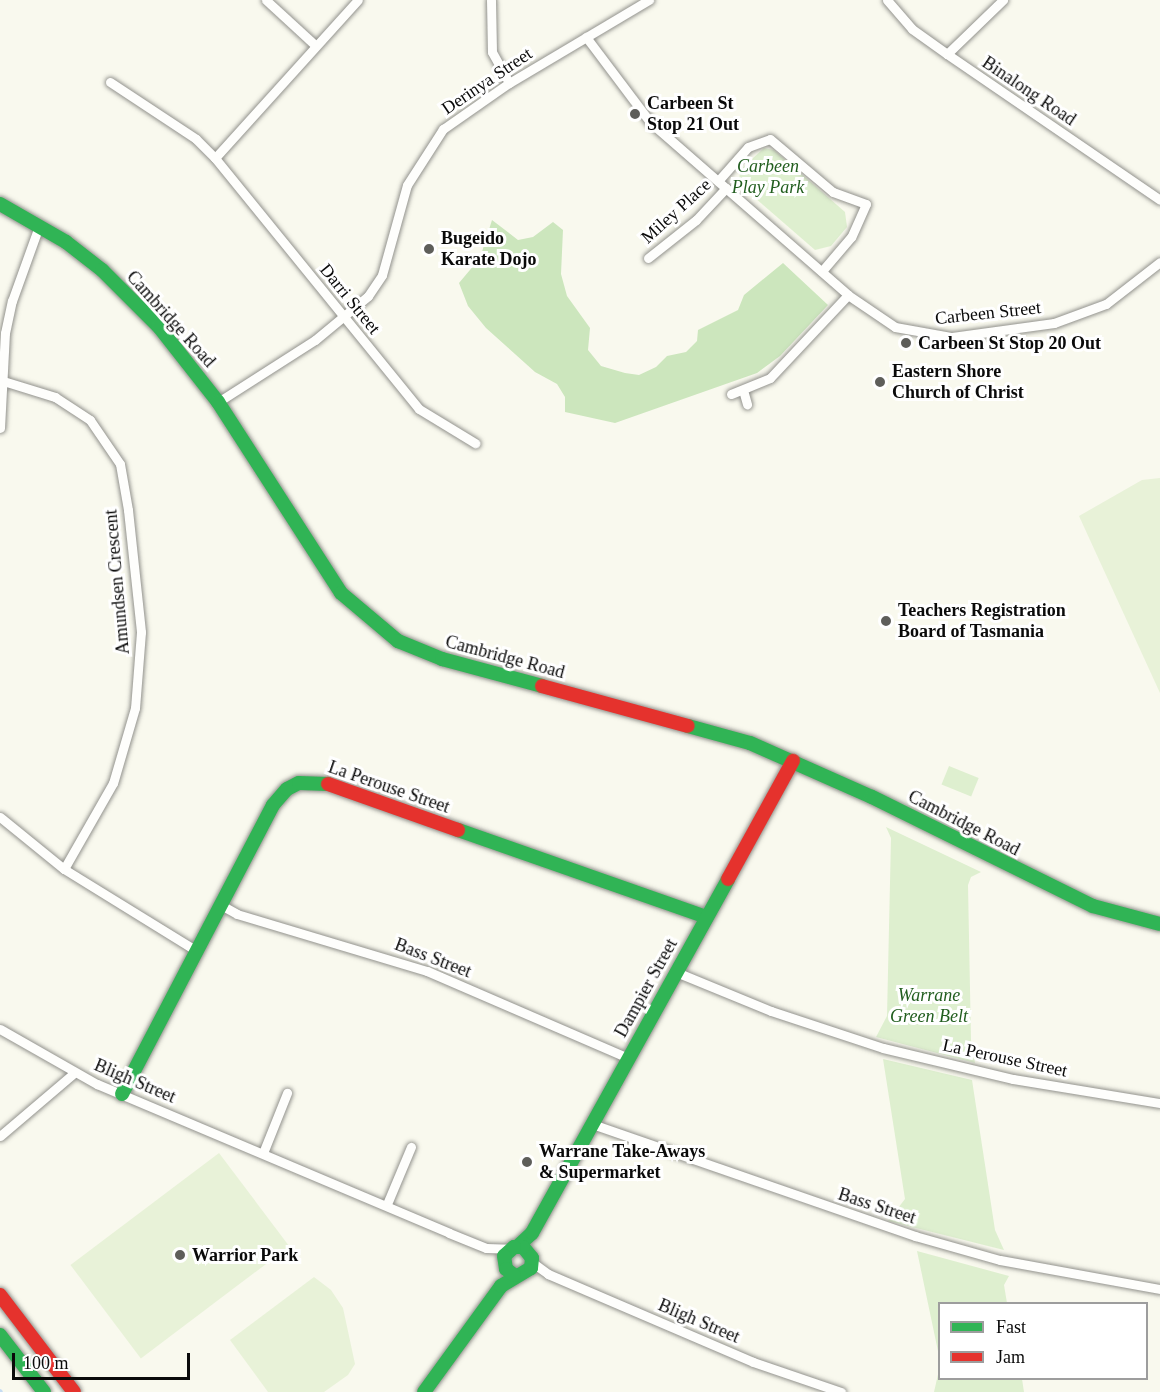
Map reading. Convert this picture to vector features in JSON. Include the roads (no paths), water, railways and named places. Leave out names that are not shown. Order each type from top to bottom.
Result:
[{"type":"main road","name":"Cambridge Road","points":[[0,204],[66,242],[133,299],[218,402],[341,593],[378,628],[398,641],[442,660],[720,734],[793,761],[1055,890],[1093,906],[1160,924]]},
{"type":"main road","name":"Dampier Street","points":[[518,1261],[793,761]]},
{"type":"main road","name":"La Perouse Street","points":[[122,1094],[195,950],[277,798],[292,786],[316,781],[706,917]]},
{"type":"main road","points":[[429,1390],[518,1261]]},
{"type":"main road","points":[[0,1295],[74,1392]]},
{"type":"main road","points":[[0,1335],[44,1392]]},
{"type":"street","points":[[266,0],[315,45]]},
{"type":"street","points":[[215,158],[358,0]]},
{"type":"street","points":[[491,0],[491,45],[509,82]]},
{"type":"street","name":"Derinya Street","points":[[218,402],[345,318],[368,296],[382,275],[405,190],[426,150],[457,117],[509,82],[650,0]]},
{"type":"street","name":"Binalong Road","points":[[887,0],[912,29],[1160,200]]},
{"type":"street","points":[[947,54],[1003,0]]},
{"type":"street","name":"Carbeen Street","points":[[586,37],[638,109],[848,295],[885,322],[910,332],[936,337],[971,335],[1054,323],[1090,312],[1160,262]]},
{"type":"street","name":"Darri Street","points":[[110,82],[196,139],[215,158],[419,409],[475,443]]},
{"type":"street","points":[[722,184],[748,147],[770,139],[833,192],[866,204],[851,237],[822,271]]},
{"type":"street","name":"Miley Place","points":[[648,258],[696,220],[722,184]]},
{"type":"street","points":[[0,428],[2,356],[12,301],[39,226]]},
{"type":"street","points":[[730,394],[770,378],[848,295]]},
{"type":"street","name":"Amundsen Crescent","points":[[1,380],[55,397],[90,420],[120,464],[128,510],[141,632],[135,708],[113,783],[64,869]]},
{"type":"street","points":[[743,390],[747,404]]},
{"type":"street","points":[[0,817],[64,869],[195,950]]},
{"type":"street","name":"Bass Street","points":[[220,905],[237,914],[416,967],[628,1058]]},
{"type":"street","name":"La Perouse Street","points":[[676,972],[771,1011],[883,1048],[1023,1082],[1160,1103]]},
{"type":"street","name":"Bligh Street","points":[[0,1029],[74,1073],[122,1094],[387,1204],[753,1362],[841,1392]]},
{"type":"street","points":[[0,1136],[74,1073]]},
{"type":"street","points":[[263,1153],[287,1093]]},
{"type":"street","name":"Bass Street","points":[[592,1124],[915,1236],[1000,1260],[1160,1289]]},
{"type":"street","points":[[387,1204],[411,1147]]},
{"type":"place","name":"Carbeen St Stop 21 Out","points":[[635,114]]},
{"type":"place","name":"Bugeido Karate Dojo","points":[[429,249]]},
{"type":"place","name":"Carbeen St Stop 20 Out","points":[[906,343]]},
{"type":"place","name":"Eastern Shore Church of Christ","points":[[880,382]]},
{"type":"place","name":"Teachers Registration Board of Tasmania","points":[[886,621]]},
{"type":"place","name":"Warrane Take-Aways & Supermarket","points":[[527,1162]]},
{"type":"place","name":"Warrior Park","points":[[180,1255]]},
{"type":"park label","name":"Carbeen Play Park","points":[[768,177]]},
{"type":"park label","name":"Warrane Green Belt","points":[[929,1006]]}]
